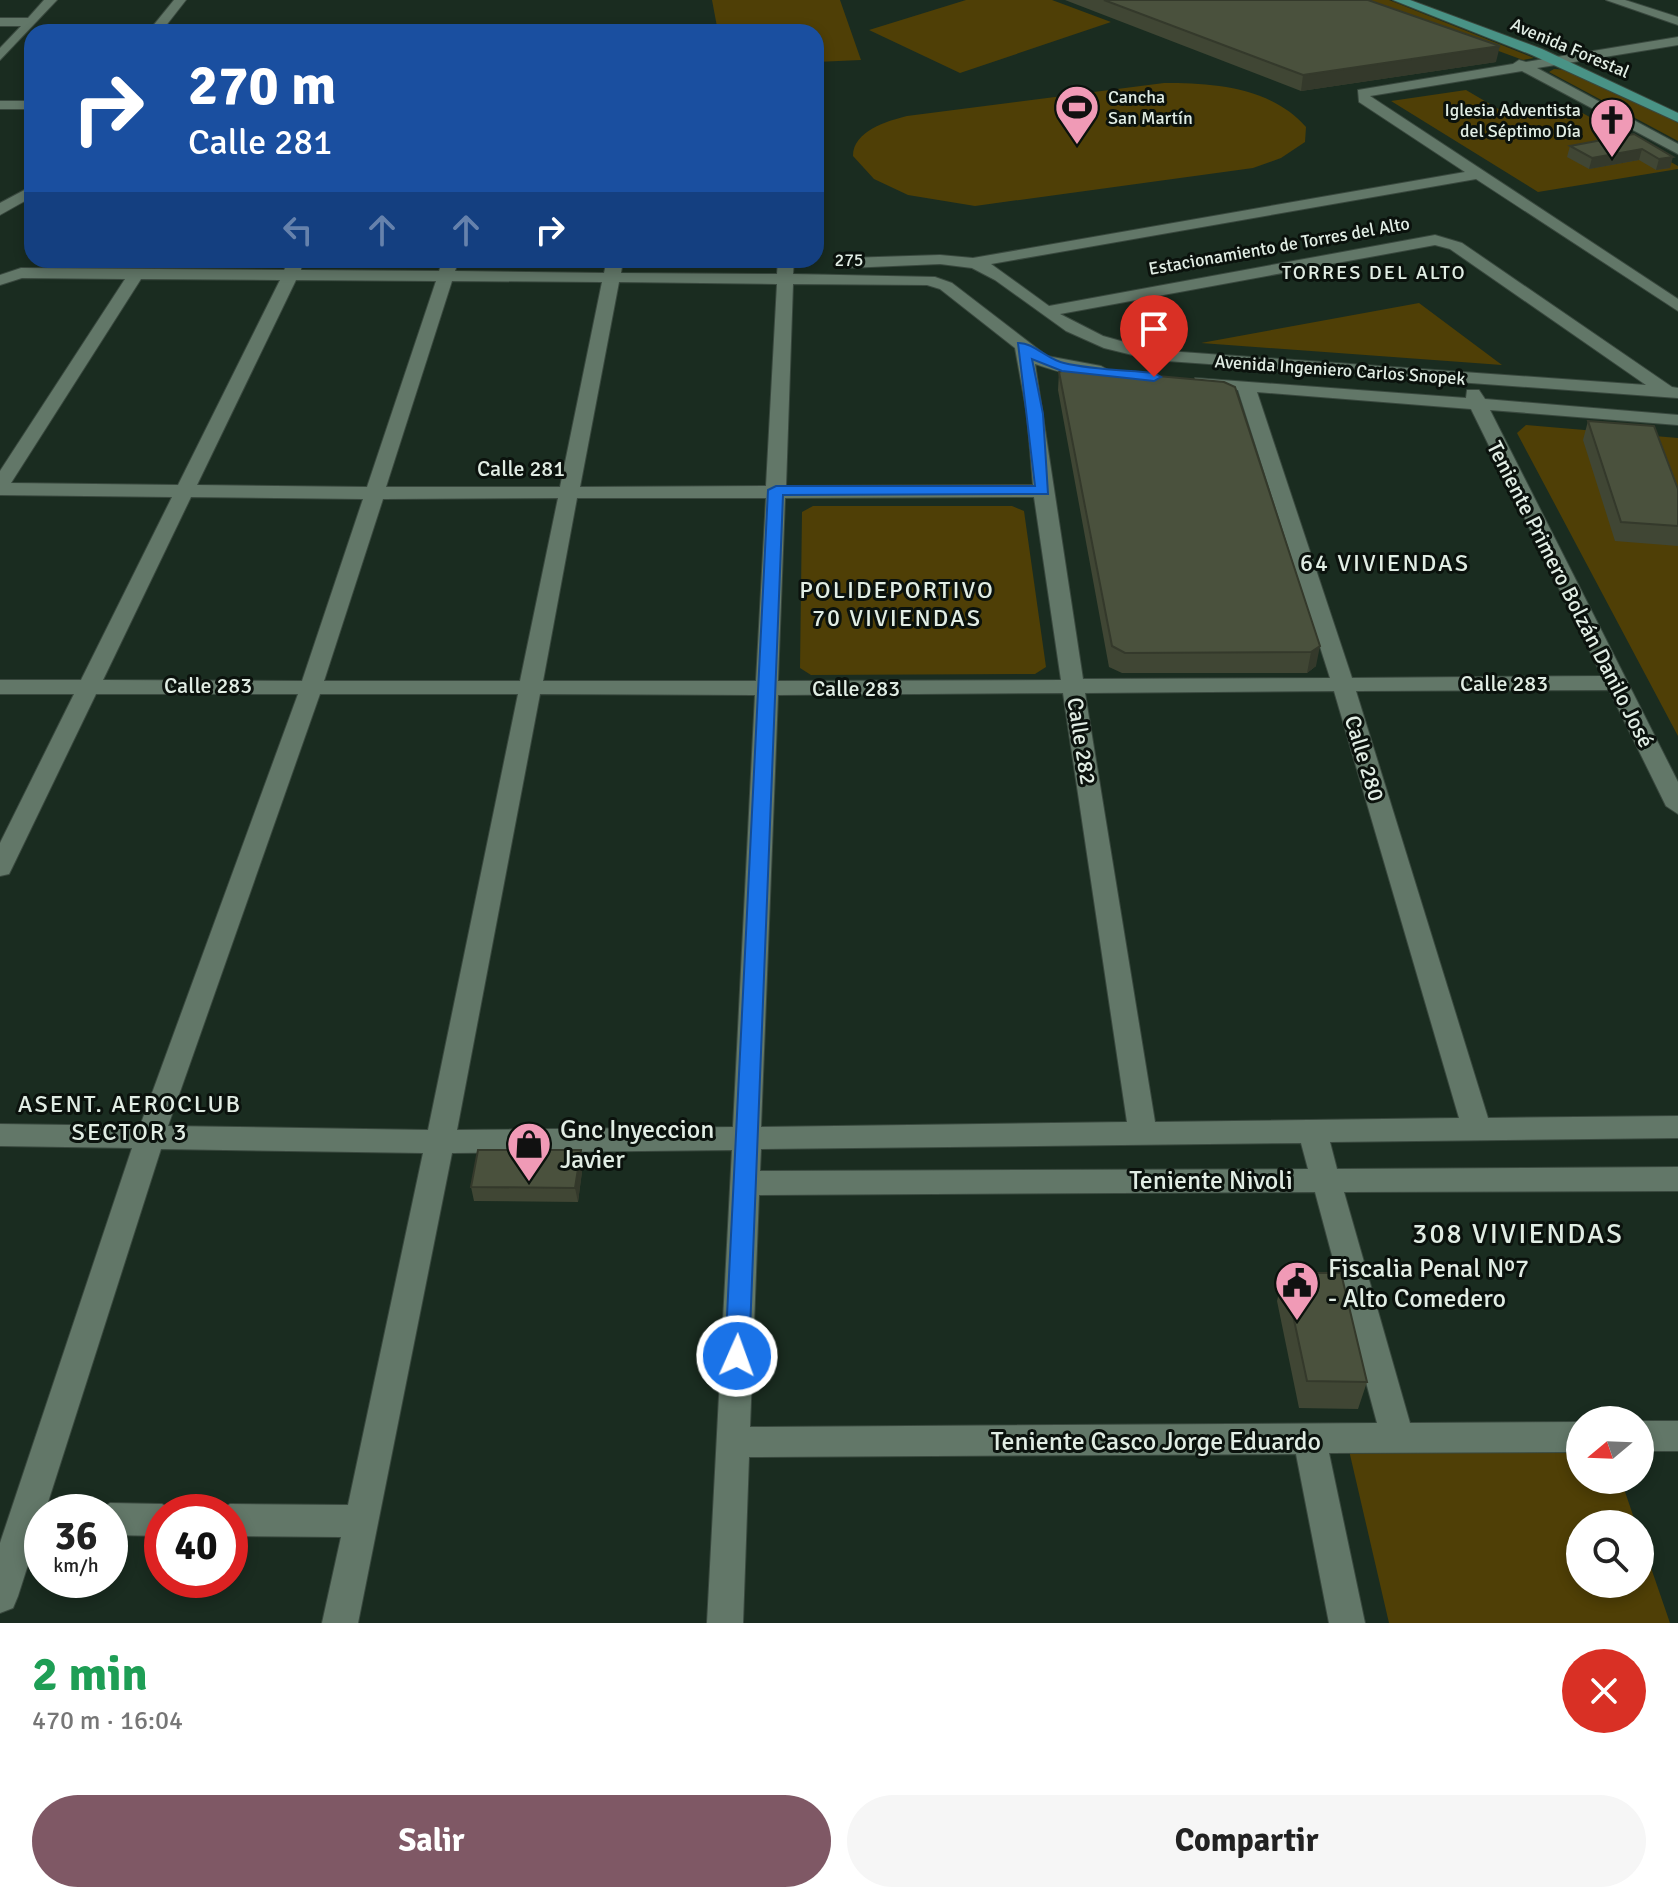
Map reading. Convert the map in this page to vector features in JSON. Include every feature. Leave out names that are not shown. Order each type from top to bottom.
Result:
[{"type":"main road","name":"Avenida Forestal","points":[[1399,0],[1556,61],[1678,118]]},
{"type":"main road","name":"Avenida Forestal","points":[[1428,0],[1584,56],[1610,69]]},
{"type":"main road","name":"Avenida Forestal","points":[[1624,76],[1678,103]]},
{"type":"street","points":[[0,22],[31,22],[51,0]]},
{"type":"street","points":[[160,24],[180,0]]},
{"type":"street","points":[[1612,0],[1678,21]]},
{"type":"street","points":[[1659,15],[1678,10]]},
{"type":"street","points":[[0,56],[24,30]]},
{"type":"street","points":[[1678,41],[1363,93],[1364,99],[1476,175],[1678,306]]},
{"type":"street","name":"Avenida Forestal","points":[[1501,56],[1678,150]]},
{"type":"street","points":[[0,105],[24,105]]},
{"type":"street","points":[[971,263],[1476,175]]},
{"type":"street","points":[[0,210],[24,195]]},
{"type":"street","name":"Estacionamiento de Torres del Alto","points":[[1046,312],[1106,298],[1435,240],[1456,246],[1673,393]]},
{"type":"street","name":"Avenida Ingeniero Carlos Snopek","points":[[824,267],[971,263],[994,272],[1046,312],[1090,339],[1112,348],[1153,355],[1673,393]]},
{"type":"street","points":[[0,868],[182,491],[294,268]]},
{"type":"street","name":"275","points":[[0,280],[21,273],[136,274],[294,268],[786,268],[946,286],[1023,346]]},
{"type":"street","points":[[0,1596],[150,1138],[312,685],[449,268]]},
{"type":"street","points":[[725,1623],[786,268]]},
{"type":"street","points":[[340,1623],[358,1521],[440,1142],[532,687],[613,270]]},
{"type":"street","points":[[0,487],[136,274]]},
{"type":"street","points":[[1023,346],[1041,360],[1062,367],[1123,374]]},
{"type":"street","name":"Calle 282","points":[[1023,346],[1036,414],[1043,491],[1143,1135]]},
{"type":"street","name":"Avenida Ingeniero Carlos Snopek","points":[[1185,380],[1678,420]]},
{"type":"street","name":"Teniente Primero Bolzán Danilo José","points":[[1469,380],[1476,405],[1678,806]]},
{"type":"street","name":"Calle 280","points":[[1246,387],[1343,684],[1477,1130]]},
{"type":"street","name":"Calle 281","points":[[0,487],[373,493],[1043,491]]},
{"type":"street","name":"Calle 283","points":[[0,687],[312,685],[769,688],[1616,683]]},
{"type":"street","name":"Teniente Nivoli","points":[[0,1135],[440,1142],[1678,1127]]},
{"type":"street","points":[[1313,1133],[1398,1440]]},
{"type":"street","name":"Teniente Nivoli","points":[[745,1183],[1678,1179]]},
{"type":"street","points":[[1654,1436],[1678,1436]]},
{"type":"street","name":"Teniente Casco Jorge Eduardo","points":[[733,1442],[1566,1437]]},
{"type":"street","points":[[1310,1441],[1347,1623]]},
{"type":"street","points":[[248,1520],[358,1521]]},
{"type":"shaded area","points":[[712,0],[840,0],[861,60],[824,62],[824,24],[716,24]]},
{"type":"shaded area","points":[[966,0],[1052,0],[1111,22],[960,73],[869,30]]},
{"type":"shaded area","points":[[1360,0],[1389,0],[1534,58],[1523,60]]},
{"type":"shaded area","points":[[1554,69],[1600,83],[1678,123],[1678,141],[1549,72]]},
{"type":"shaded area","name":"Cancha San Martín","points":[[1164,83],[1222,86],[1276,103],[1306,127],[1305,142],[1281,158],[1253,168],[975,206],[908,195],[874,179],[853,156],[854,147],[872,128],[907,116]]},
{"type":"shaded area","points":[[1466,90],[1507,114],[1568,105],[1678,166],[1678,169],[1538,192],[1391,101]]},
{"type":"shaded area","points":[[1419,303],[1502,365],[1201,343]]},
{"type":"shaded area","points":[[1526,425],[1678,438],[1678,736],[1517,433]]},
{"type":"shaded area","points":[[813,506],[1012,506],[1024,511],[1046,667],[1035,674],[811,675],[800,668],[802,512]]},
{"type":"shaded area","points":[[1566,1444],[1566,1494],[1626,1494],[1631,1510],[1566,1510],[1566,1598],[1654,1598],[1654,1577],[1670,1623],[1389,1623],[1348,1446]]},
{"type":"building","points":[[1104,0],[1368,0],[1500,46],[1303,75]]},
{"type":"building","points":[[1634,134],[1673,157],[1659,159],[1642,149],[1592,158],[1570,146]]},
{"type":"building","points":[[1069,368],[1224,382],[1235,387],[1320,646],[1311,652],[1125,653],[1112,646],[1059,372]]},
{"type":"building","points":[[1588,421],[1654,426],[1678,489],[1678,526],[1621,522]]},
{"type":"building","points":[[478,1150],[581,1150],[575,1188],[471,1187]]},
{"type":"building","points":[[1284,1273],[1341,1273],[1367,1382],[1307,1381]]},
{"type":"place","name":"Cancha San Martín","points":[[1077,146]]},
{"type":"place","name":"Iglesia Adventista del Séptimo Día","points":[[1612,159]]},
{"type":"place","name":"Gnc Inyeccion Javier","points":[[529,1183]]},
{"type":"place","name":"Fiscalia Penal Nº7 - Alto Comedero","points":[[1297,1322]]},
{"type":"district","name":"TORRES DEL ALTO","points":[[1374,272]]},
{"type":"district","name":"64 VIVIENDAS","points":[[1385,563]]},
{"type":"district","name":"POLIDEPORTIVO 70 VIVIENDAS","points":[[897,604]]},
{"type":"district","name":"ASENT. AEROCLUB SECTOR 3","points":[[130,1118]]},
{"type":"district","name":"308 VIVIENDAS","points":[[1518,1233]]},
{"type":"route","points":[[737,1356],[776,490],[1043,491],[1036,414],[1023,346],[1041,360],[1062,367],[1154,377]]}]
